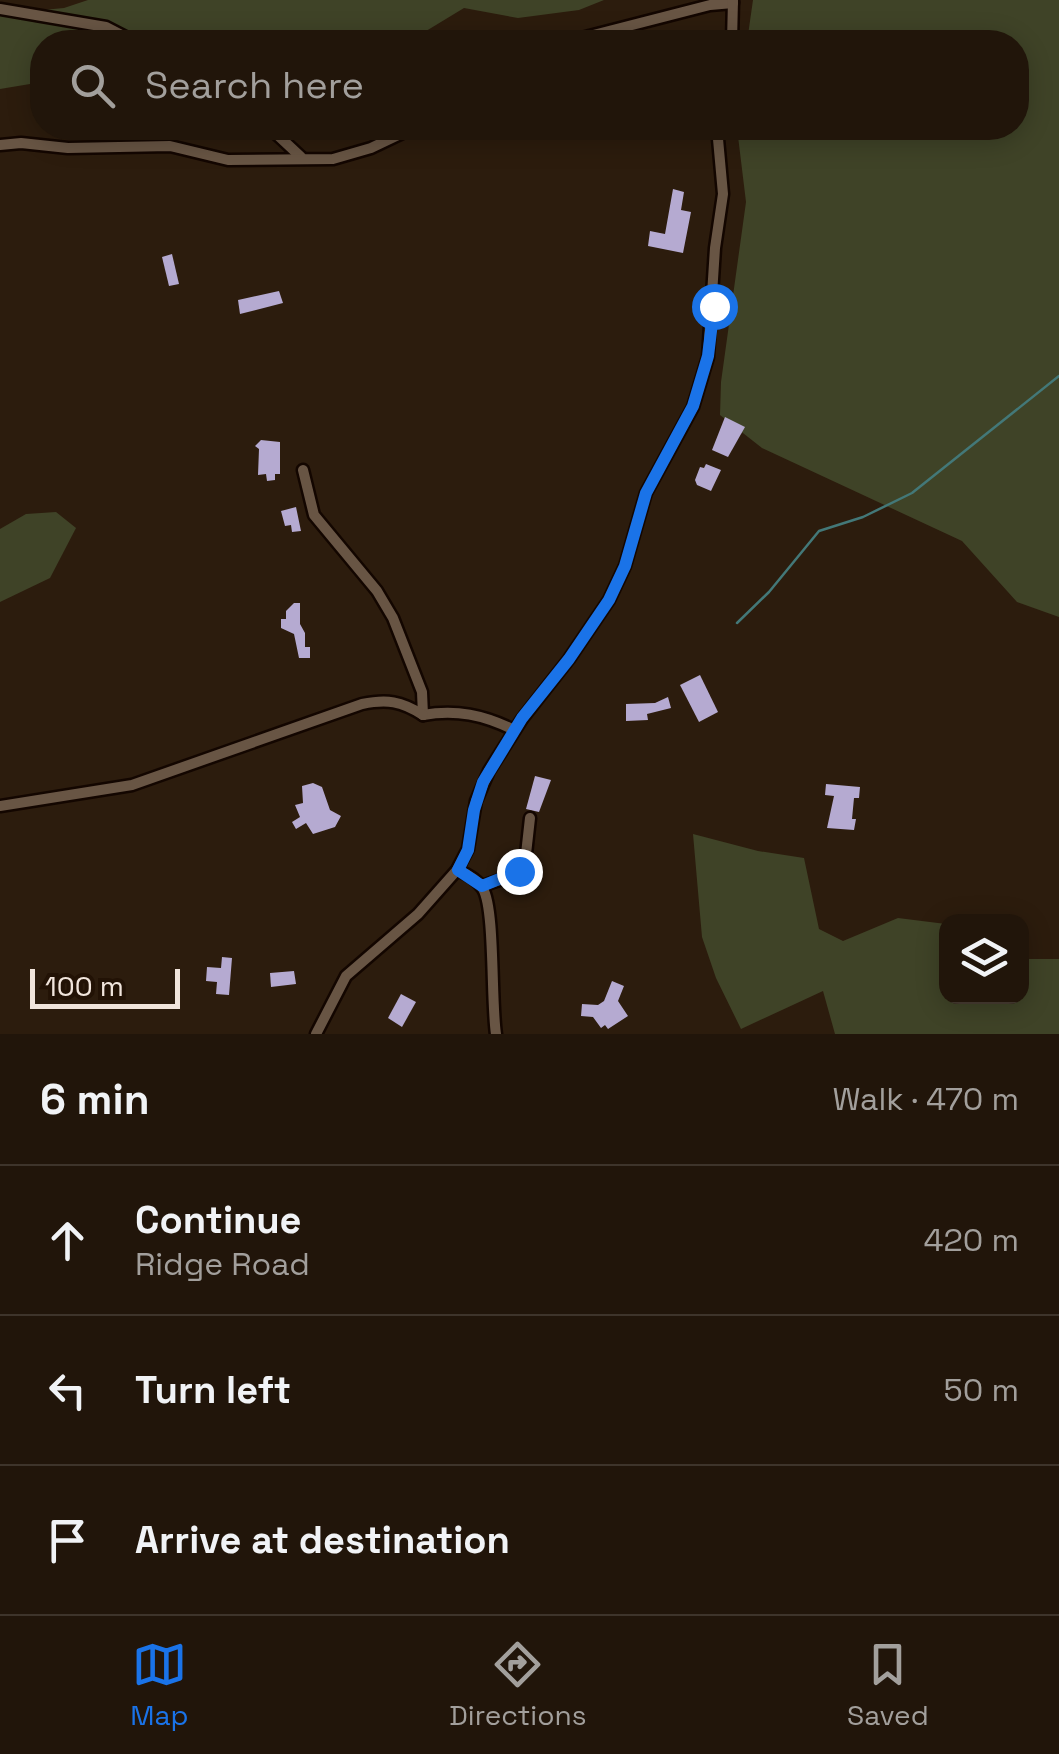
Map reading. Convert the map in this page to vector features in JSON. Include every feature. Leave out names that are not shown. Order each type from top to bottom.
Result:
[{"type":"street","points":[[613,30],[733,1],[732,30]]},
{"type":"street","points":[[0,9],[112,30]]},
{"type":"street","points":[[283,140],[301,157]]},
{"type":"street","points":[[0,146],[170,146],[228,160],[333,159],[388,140]]},
{"type":"street","points":[[316,1034],[346,976],[418,914],[458,870],[470,842],[479,792],[514,730],[609,600],[634,543],[646,493],[693,406],[708,356],[723,194],[718,140]]},
{"type":"street","points":[[302,470],[314,515],[377,591],[393,618],[422,692],[422,715]]},
{"type":"street","points":[[0,806],[132,784],[383,700],[404,702],[422,715],[443,711],[470,713],[514,730]]},
{"type":"street","points":[[482,886],[511,876],[525,864],[530,818]]},
{"type":"street","points":[[458,870],[482,886],[489,909],[496,1034]]},
{"type":"green space","points":[[88,0],[604,0],[579,10],[518,18],[464,8],[428,30],[30,30],[30,84],[0,89],[0,14],[64,8]]},
{"type":"green space","points":[[753,0],[1059,0],[1059,617],[1017,602],[962,541],[762,448],[720,415],[721,382],[746,202],[738,140],[1029,140],[1029,30],[749,30]]},
{"type":"green space","points":[[56,512],[76,528],[50,578],[0,602],[0,529],[26,514]]},
{"type":"green space","points":[[693,834],[804,858],[819,929],[843,941],[898,918],[939,923],[939,1004],[1029,1004],[1029,959],[1059,959],[1059,1034],[835,1034],[823,991],[741,1029],[716,978],[702,937]]},
{"type":"building","points":[[673,189],[684,192],[681,210],[691,212],[683,253],[648,246],[650,231],[665,234]]},
{"type":"building","points":[[172,254],[179,284],[169,286],[162,257]]},
{"type":"building","points":[[279,291],[283,303],[240,314],[238,300]]},
{"type":"building","points":[[725,417],[745,427],[728,457],[712,450]]},
{"type":"building","points":[[261,440],[280,442],[280,474],[275,474],[275,480],[267,481],[266,474],[258,475],[259,449],[255,446]]},
{"type":"building","points":[[706,464],[721,470],[711,491],[695,480],[700,467]]},
{"type":"building","points":[[296,507],[301,531],[292,532],[291,525],[285,526],[281,511]]},
{"type":"building","points":[[300,603],[300,624],[305,647],[310,647],[310,658],[299,658],[294,634],[281,628],[281,619],[286,619],[286,611]]},
{"type":"building","points":[[700,675],[718,712],[699,722],[680,685]]},
{"type":"building","points":[[668,697],[671,708],[647,714],[648,720],[626,721],[626,704],[655,703]]},
{"type":"building","points":[[535,776],[551,780],[539,812],[526,809]]},
{"type":"building","points":[[313,783],[322,787],[330,810],[341,816],[335,827],[313,834],[306,823],[296,829],[292,822],[300,817],[295,805],[303,803],[302,786]]},
{"type":"building","points":[[826,784],[860,787],[859,798],[854,798],[854,830],[827,828],[834,796],[825,795]]},
{"type":"building","points":[[222,957],[232,958],[229,995],[216,994],[217,982],[206,981],[207,967],[221,968]]},
{"type":"building","points":[[294,971],[296,984],[271,987],[270,973]]},
{"type":"building","points":[[612,981],[624,986],[618,1001],[628,1016],[608,1029],[605,1025],[601,1028],[593,1017],[581,1016],[582,1004],[598,1005],[604,1001]]},
{"type":"building","points":[[401,994],[416,1002],[402,1027],[388,1018]]},
{"type":"waterway","points":[[737,623],[769,592],[819,531],[863,517],[912,493],[1059,376]]},
{"type":"route","points":[[519,871],[482,886],[458,870],[470,842],[479,792],[514,730],[609,600],[634,543],[646,493],[693,406],[708,356],[714,306]]}]
